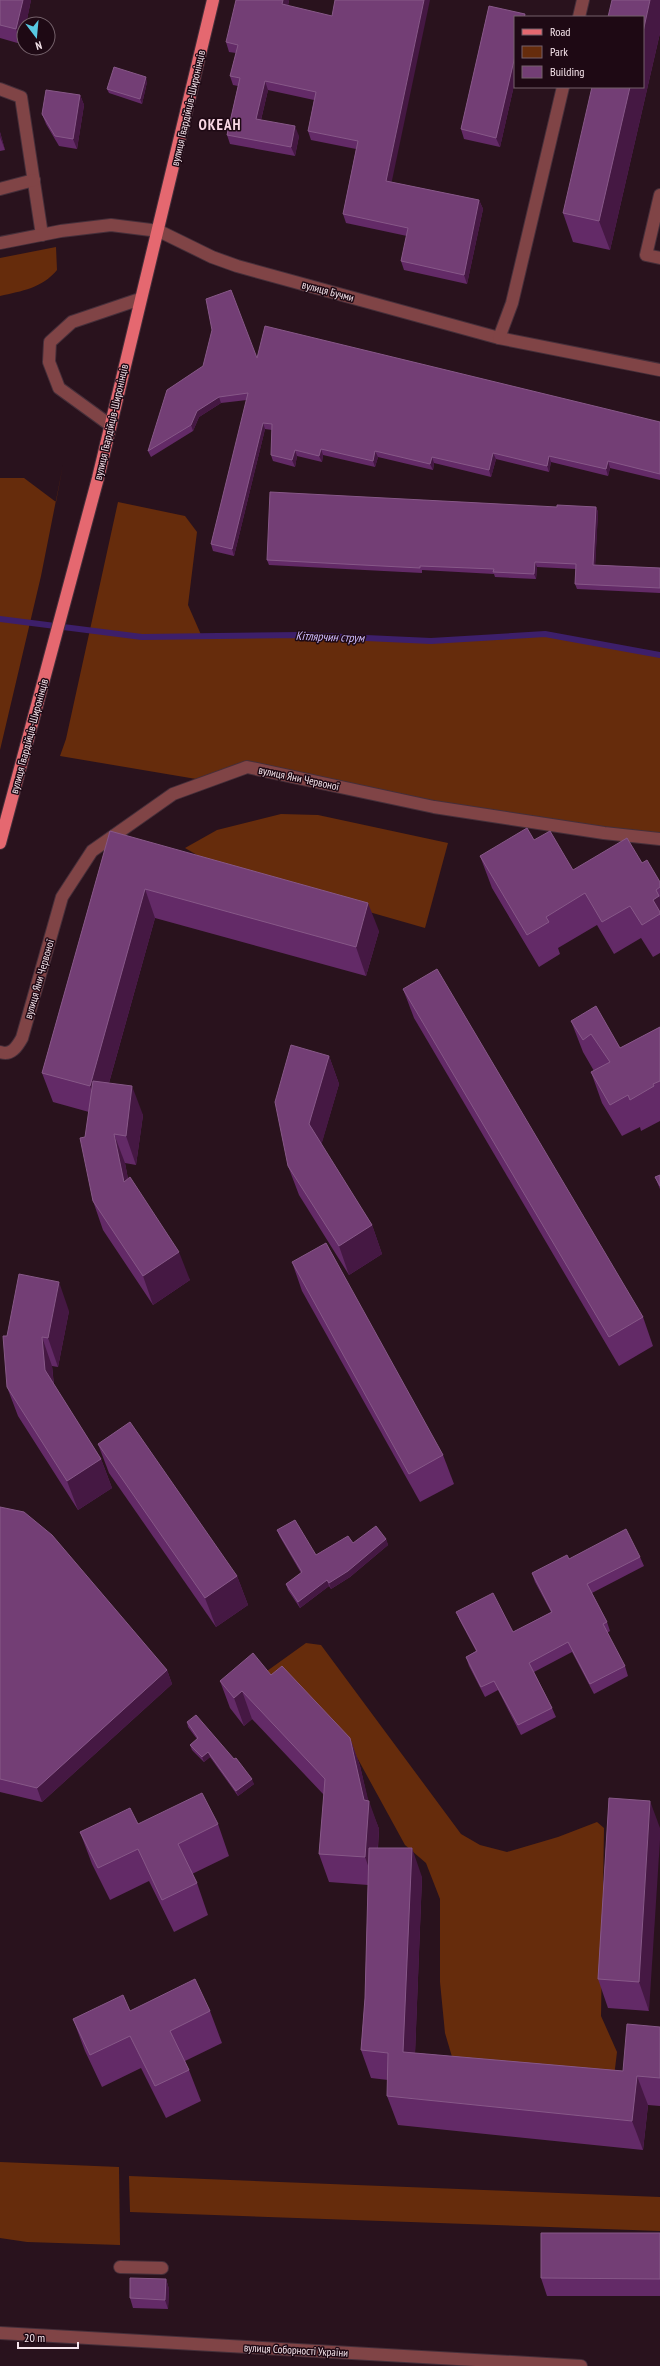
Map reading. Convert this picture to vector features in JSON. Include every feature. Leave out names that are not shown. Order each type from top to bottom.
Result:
[{"type":"main road","name":"вулиця Гвардійців-Широнінців","points":[[0,843],[98,478],[140,299],[159,231],[213,0]]},
{"type":"street","points":[[579,16],[583,0]]},
{"type":"street","points":[[499,338],[512,303],[563,88]]},
{"type":"street","points":[[0,89],[21,97],[42,235]]},
{"type":"street","points":[[0,189],[34,180]]},
{"type":"street","points":[[660,195],[646,255],[660,258]]},
{"type":"street","name":"вулиця Бучми","points":[[0,243],[111,225],[159,231],[212,257],[238,266],[499,338],[660,370]]},
{"type":"street","points":[[110,425],[59,388],[49,362],[50,342],[72,322],[140,299]]},
{"type":"street","name":"вулиця Яни Червоної","points":[[0,1052],[4,1053],[15,1050],[22,1038],[62,897],[92,851],[173,794],[247,767],[434,806],[604,833],[660,839]]},
{"type":"street","points":[[120,2267],[162,2268]]},
{"type":"street","name":"вулиця Соборності України","points":[[4,2333],[581,2366]]},
{"type":"green space","points":[[56,247],[57,270],[51,276],[45,281],[31,288],[0,296],[0,258]]},
{"type":"green space","points":[[0,478],[24,478],[56,502],[41,576],[0,750]]},
{"type":"green space","points":[[118,502],[185,516],[197,532],[188,605],[202,637],[300,636],[430,642],[545,636],[660,656],[660,839],[604,833],[247,767],[208,781],[60,756],[66,739]]},
{"type":"green space","points":[[281,814],[318,815],[448,843],[425,928],[282,887],[209,862],[185,848],[217,830]]},
{"type":"green space","points":[[306,1643],[321,1645],[461,1834],[480,1845],[507,1852],[558,1837],[597,1822],[604,1828],[601,2016],[617,2052],[614,2077],[455,2067],[445,2033],[440,1982],[440,1899],[426,1863],[405,1845],[348,1741],[282,1687],[267,1671]]},
{"type":"green space","points":[[0,2162],[119,2167],[120,2245],[27,2242],[0,2238]]},
{"type":"green space","points":[[129,2176],[660,2197],[660,2231],[130,2212]]},
{"type":"building","points":[[0,0],[23,0],[19,16],[16,16],[16,29],[0,25]]},
{"type":"building","points":[[236,0],[283,0],[282,4],[332,16],[335,0],[424,0],[386,181],[479,200],[464,275],[401,261],[408,228],[343,214],[358,141],[308,131],[316,92],[265,81],[256,119],[295,126],[291,147],[227,135],[240,78],[230,76],[238,45],[226,42]]},
{"type":"building","points":[[612,0],[650,0],[644,27],[644,16],[608,16]]},
{"type":"building","points":[[489,6],[525,14],[524,16],[514,16],[514,60],[496,138],[461,129]]},
{"type":"building","points":[[114,67],[146,77],[140,99],[107,89]]},
{"type":"building","points":[[592,88],[630,88],[599,221],[563,213]]},
{"type":"building","points":[[46,90],[80,95],[73,139],[55,136],[42,114]]},
{"type":"building","points":[[231,290],[257,358],[265,326],[660,422],[660,474],[608,461],[606,469],[549,456],[547,466],[493,453],[489,470],[432,457],[430,464],[375,451],[373,461],[321,449],[319,456],[295,450],[292,460],[271,455],[272,424],[263,423],[232,549],[211,544],[248,393],[219,397],[197,411],[191,425],[148,451],[167,390],[203,366],[212,330],[206,299]]},
{"type":"building","points":[[270,492],[557,507],[557,505],[596,507],[593,565],[660,568],[660,588],[575,584],[576,564],[535,562],[534,574],[493,572],[494,569],[420,566],[420,568],[267,560]]},
{"type":"building","points":[[527,828],[534,840],[550,831],[573,870],[627,838],[642,863],[647,860],[660,882],[660,887],[656,890],[659,896],[653,900],[660,914],[642,925],[630,906],[602,922],[585,893],[546,917],[549,922],[527,935],[480,856]]},
{"type":"building","points":[[110,831],[368,903],[356,947],[145,889],[90,1086],[42,1073]]},
{"type":"building","points":[[437,969],[643,1317],[609,1337],[403,989]]},
{"type":"building","points":[[596,1006],[620,1048],[660,1027],[660,1081],[653,1084],[654,1086],[630,1100],[628,1095],[610,1105],[591,1072],[610,1062],[591,1034],[583,1040],[571,1021]]},
{"type":"building","points":[[291,1045],[329,1056],[309,1124],[372,1225],[339,1246],[288,1166],[275,1102]]},
{"type":"building","points":[[93,1081],[132,1086],[126,1136],[114,1134],[124,1182],[130,1177],[179,1252],[143,1276],[93,1201],[80,1138],[85,1137]]},
{"type":"building","points":[[660,1175],[660,1186],[655,1177]]},
{"type":"building","points":[[326,1243],[443,1455],[409,1474],[292,1262]]},
{"type":"building","points":[[19,1274],[59,1282],[48,1338],[42,1337],[45,1370],[101,1459],[67,1481],[7,1387],[3,1336],[7,1336]]},
{"type":"building","points":[[130,1422],[237,1576],[205,1598],[98,1444]]},
{"type":"building","points":[[0,1507],[24,1512],[52,1535],[167,1670],[37,1788],[0,1779]]},
{"type":"building","points":[[295,1520],[316,1555],[348,1536],[353,1543],[376,1526],[386,1539],[348,1571],[329,1583],[327,1580],[298,1602],[286,1584],[302,1572],[277,1530]]},
{"type":"building","points":[[626,1529],[640,1557],[587,1584],[607,1622],[603,1624],[625,1666],[590,1684],[568,1642],[529,1663],[552,1708],[518,1725],[494,1681],[481,1687],[466,1657],[477,1651],[456,1612],[493,1593],[513,1632],[552,1612],[532,1573],[567,1555],[569,1559]]},
{"type":"building","points":[[253,1653],[271,1675],[282,1666],[350,1738],[364,1800],[369,1801],[365,1857],[319,1854],[325,1779],[242,1691],[234,1698],[220,1681]]},
{"type":"building","points":[[196,1715],[234,1759],[236,1758],[252,1779],[236,1791],[208,1752],[202,1757],[190,1745],[198,1738],[187,1722]]},
{"type":"building","points":[[202,1793],[218,1824],[178,1844],[197,1883],[162,1900],[138,1849],[98,1868],[80,1832],[130,1808],[138,1824]]},
{"type":"building","points":[[609,1798],[650,1801],[639,1982],[598,1979]]},
{"type":"building","points":[[369,1848],[412,1848],[403,2052],[623,2071],[627,2024],[660,2027],[660,2078],[637,2076],[632,2121],[387,2096],[388,2053],[361,2050],[365,1998]]},
{"type":"building","points":[[195,1979],[210,2011],[170,2031],[189,2070],[155,2086],[130,2036],[90,2055],[73,2019],[123,1995],[130,2011]]},
{"type":"building","points":[[541,2233],[660,2233],[660,2279],[541,2278]]},
{"type":"building","points":[[130,2278],[166,2279],[165,2300],[130,2298]]},
{"type":"waterway","name":"Кітлярчин струм","points":[[0,619],[142,637],[301,635],[431,641],[545,634],[660,655]]},
{"type":"district","name":"ОКЕАН","points":[[220,125]]}]
